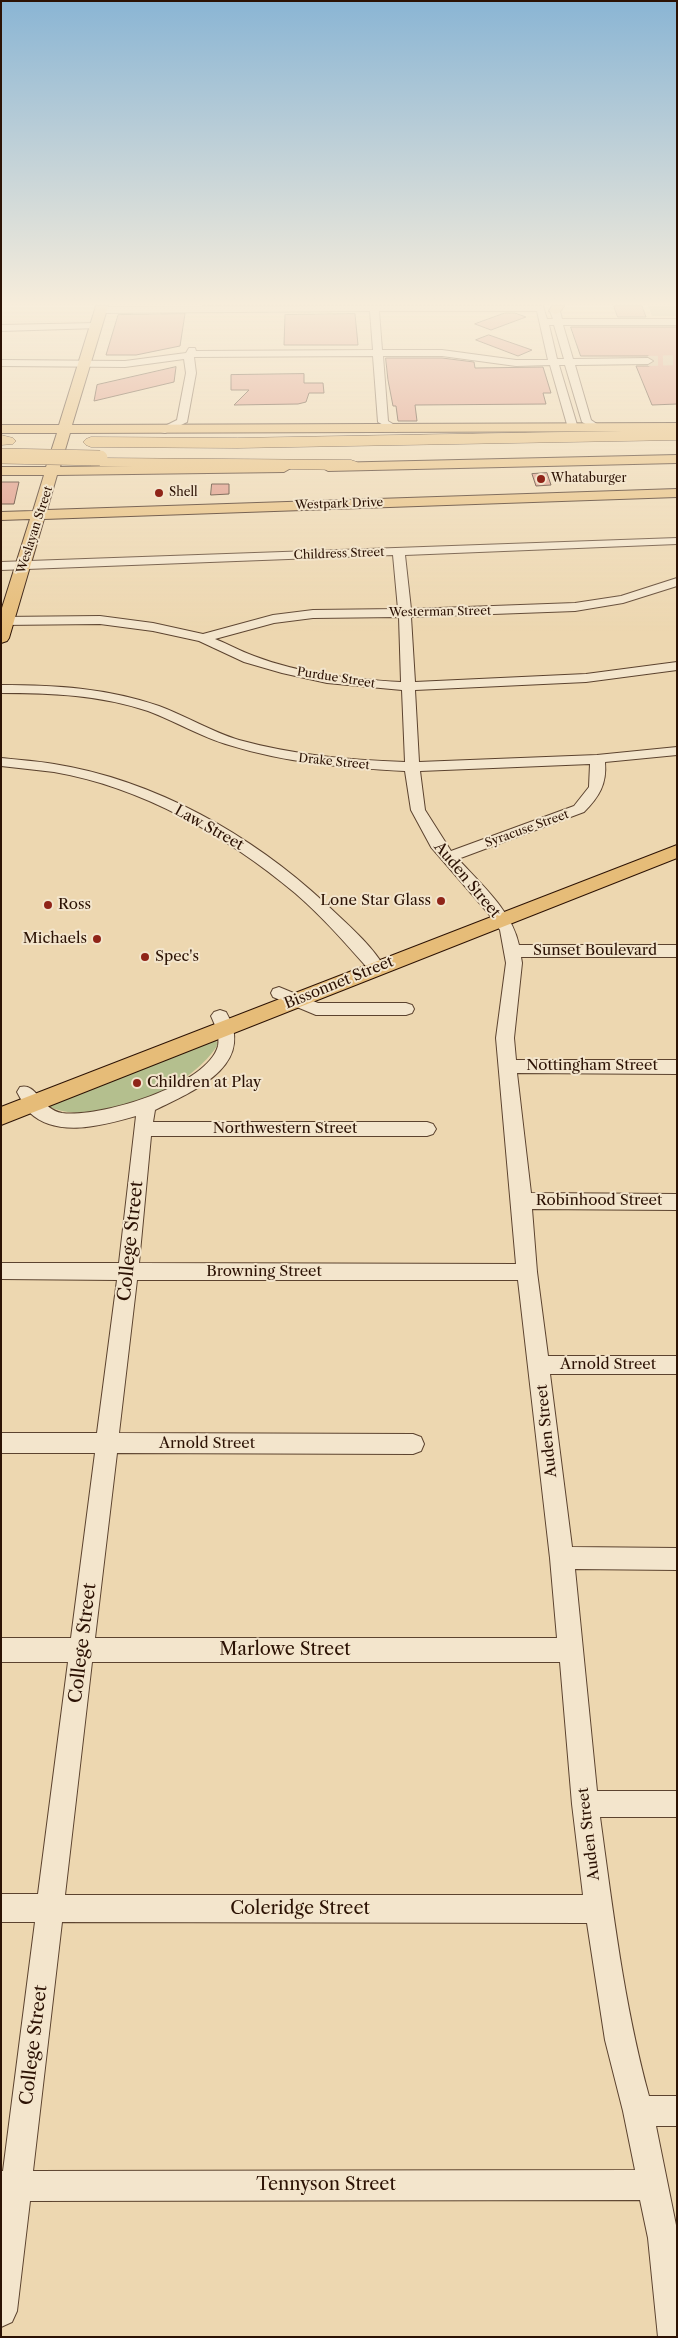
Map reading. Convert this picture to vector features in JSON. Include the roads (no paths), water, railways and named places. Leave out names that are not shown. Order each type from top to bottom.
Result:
[{"type":"highway","points":[[98,453],[135,442],[159,439],[491,429]]},
{"type":"highway","points":[[98,453],[373,447],[676,433]]},
{"type":"highway","points":[[135,442],[676,433]]},
{"type":"highway","points":[[5,448],[352,465]]},
{"type":"highway","points":[[5,448],[98,453],[677,451]]},
{"type":"main road","points":[[5,448],[60,415]]},
{"type":"main road","name":"Weslayan Street","points":[[1,588],[33,515],[63,415]]},
{"type":"main road","points":[[67,415],[85,426],[117,429],[598,428],[676,433]]},
{"type":"main road","points":[[5,448],[28,477],[44,479],[64,478],[98,453],[117,429]]},
{"type":"main road","points":[[5,448],[59,430],[98,453]]},
{"type":"main road","points":[[352,465],[677,459]]},
{"type":"main road","name":"Westpark Drive","points":[[1,516],[677,493]]},
{"type":"main road","name":"Weslayan Street","points":[[1,638],[11,566]]},
{"type":"main road","name":"Bissonnet Street","points":[[498,915],[677,838]]},
{"type":"main road","name":"Bissonnet Street","points":[[1,1116],[30,1098],[372,963],[498,915],[677,851]]},
{"type":"main road","name":"Bissonnet Street","points":[[1,1101],[30,1098]]},
{"type":"street","points":[[182,422],[183,415]]},
{"type":"street","points":[[362,429],[370,426],[372,415]]},
{"type":"street","points":[[381,415],[383,422],[396,429]]},
{"type":"street","points":[[569,415],[573,428]]},
{"type":"street","points":[[584,415],[587,422],[598,428]]},
{"type":"street","points":[[165,430],[182,422]]},
{"type":"street","points":[[182,422],[195,430]]},
{"type":"street","name":"Childress Street","points":[[11,566],[677,541]]},
{"type":"street","name":"Auden Street","points":[[399,552],[405,614],[412,767],[418,810],[430,834],[498,915],[508,930],[513,951],[514,963],[504,1038],[522,1201],[527,1272],[540,1365],[562,1558],[585,1804],[598,1909],[619,2040],[638,2111],[663,2238],[674,2337]]},
{"type":"street","name":"Westerman Street","points":[[203,638],[267,621],[304,615],[405,614],[575,607],[623,599],[677,582]]},
{"type":"street","name":"Purdue Street","points":[[4,621],[107,621],[153,627],[203,638],[249,659],[282,669],[327,679],[408,686],[586,678],[677,666]]},
{"type":"street","name":"Drake Street","points":[[1,689],[59,689],[115,697],[154,708],[210,734],[253,748],[326,762],[367,766],[412,767],[597,759],[677,751]]},
{"type":"street","name":"Syracuse Street","points":[[448,857],[579,809],[594,794],[597,787],[600,778],[597,759]]},
{"type":"street","name":"Law Street","points":[[1,762],[60,769],[100,779],[136,791],[210,827],[237,842],[284,875],[324,908],[372,963]]},
{"type":"street","name":"Sunset Boulevard","points":[[513,951],[677,951]]},
{"type":"street","points":[[287,997],[316,1009],[406,1009]]},
{"type":"street","points":[[145,1118],[212,1069],[226,1047],[227,1036],[222,1022]]},
{"type":"street","name":"Nottingham Street","points":[[508,1066],[677,1067]]},
{"type":"street","name":"Northwestern Street","points":[[30,1098],[37,1109],[50,1116],[73,1120],[145,1118],[427,1129]]},
{"type":"street","name":"College Street","points":[[1,2311],[9,2186],[51,1908],[145,1118]]},
{"type":"street","name":"Robinhood Street","points":[[522,1201],[677,1202]]},
{"type":"street","name":"Browning Street","points":[[1,1271],[527,1272]]},
{"type":"street","name":"Arnold Street","points":[[540,1365],[677,1365]]},
{"type":"street","name":"Arnold Street","points":[[1,1443],[413,1444]]},
{"type":"street","points":[[562,1558],[677,1559]]},
{"type":"street","name":"Marlowe Street","points":[[1,1650],[570,1650]]},
{"type":"street","points":[[585,1804],[677,1804]]},
{"type":"street","name":"Coleridge Street","points":[[1,1908],[598,1909]]},
{"type":"street","points":[[638,2111],[677,2111]]},
{"type":"street","name":"Tennyson Street","points":[[9,2186],[652,2185]]},
{"type":"place","name":"Whataburger","points":[[541,479]]},
{"type":"place","name":"Shell","points":[[159,493]]},
{"type":"place","name":"Lone Star Glass","points":[[441,901]]},
{"type":"place","name":"Ross","points":[[48,905]]},
{"type":"place","name":"Michaels","points":[[97,939]]},
{"type":"place","name":"Spec's","points":[[145,957]]},
{"type":"place","name":"Children at Play","points":[[137,1083]]}]
